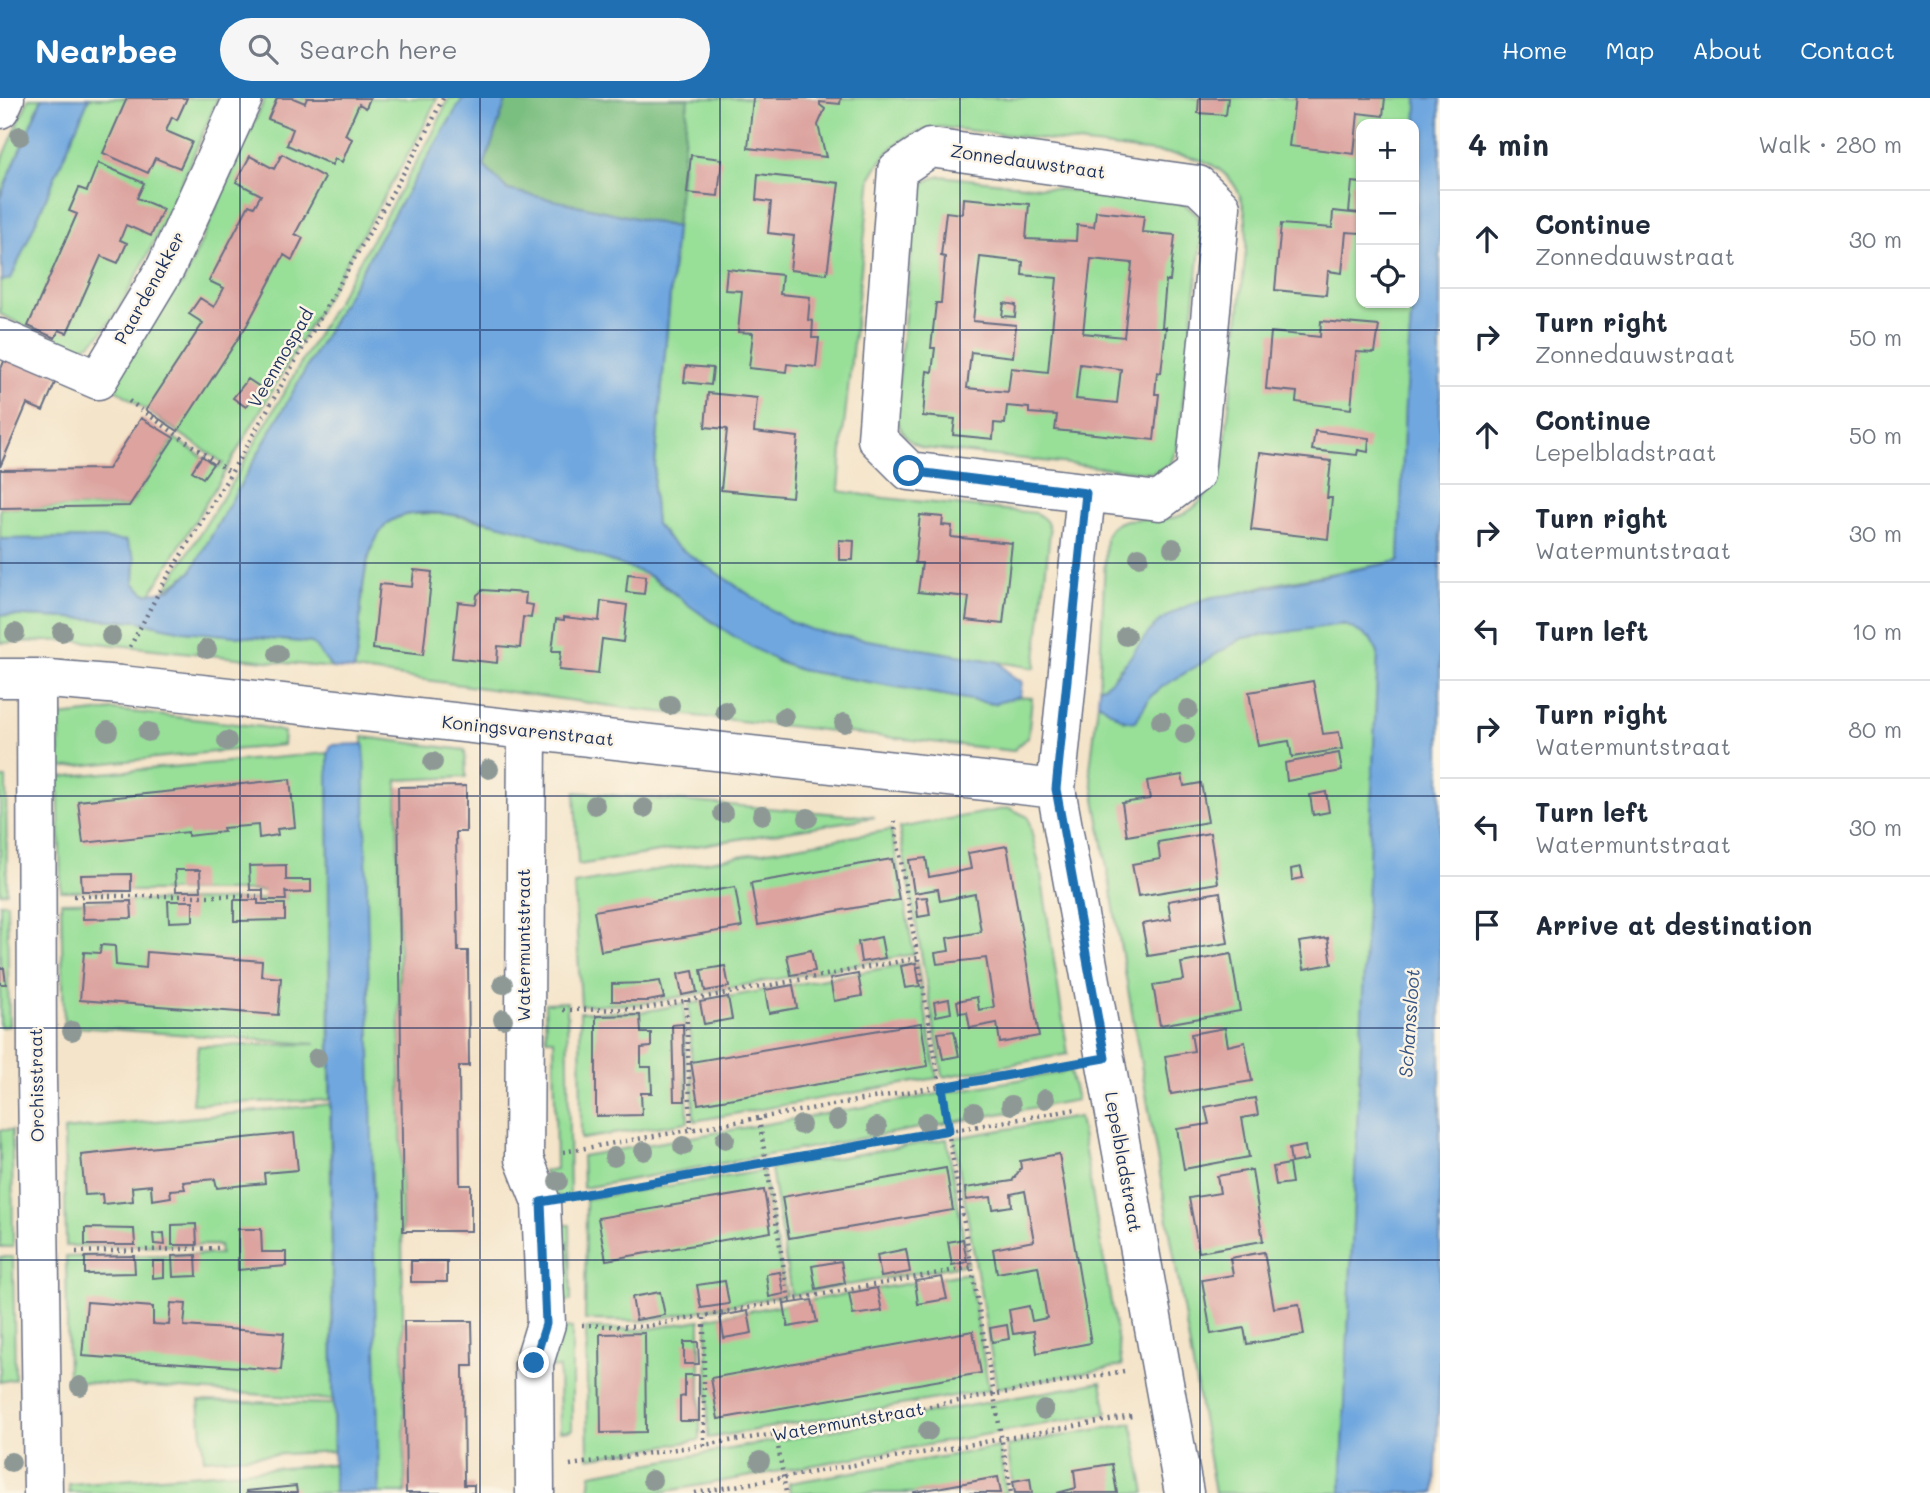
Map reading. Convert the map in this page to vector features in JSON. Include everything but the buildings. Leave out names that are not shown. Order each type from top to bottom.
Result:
[{"type":"street","points":[[0,109],[5,98]]},
{"type":"street","name":"Paardenakker","points":[[98,380],[166,267],[243,98]]},
{"type":"street","name":"Zonnedauwstraat","points":[[930,148],[1198,185],[1221,207],[1195,474],[1159,501],[1086,493],[909,471],[877,439],[897,170],[930,148]]},
{"type":"street","points":[[0,338],[98,380]]},
{"type":"street","points":[[1056,789],[1086,493]]},
{"type":"street","name":"Koningsvarenstraat","points":[[18,678],[1056,789]]},
{"type":"street","name":"Orchisstraat","points":[[18,678],[36,897],[43,1493]]},
{"type":"street","name":"Watermuntstraat","points":[[527,731],[524,1159],[541,1202],[546,1324],[534,1363],[535,1482]]},
{"type":"street","name":"Lepelbladstraat","points":[[1056,789],[1184,1493]]},
{"type":"path","name":"Veenmospad","points":[[139,629],[160,588],[231,473],[427,132],[443,98]]},
{"type":"path","points":[[98,380],[231,473]]},
{"type":"path","points":[[894,821],[1011,1493]]},
{"type":"path","points":[[36,897],[257,896]]},
{"type":"path","points":[[524,1011],[641,1009],[918,958]]},
{"type":"path","points":[[686,1000],[691,1130]]},
{"type":"path","points":[[524,1159],[1105,1058]]},
{"type":"path","points":[[541,1202],[1113,1103]]},
{"type":"path","points":[[759,1119],[789,1300]]},
{"type":"path","points":[[39,1254],[219,1248]]},
{"type":"path","points":[[546,1324],[642,1326],[972,1267]]},
{"type":"path","points":[[704,1315],[704,1446]]},
{"type":"path","name":"Watermuntstraat","points":[[535,1482],[704,1446],[995,1396],[1160,1364]]},
{"type":"path","points":[[695,1493],[1168,1410]]},
{"type":"path","points":[[776,1434],[786,1493]]},
{"type":"green space","points":[[29,98],[42,98],[0,197],[0,165]]},
{"type":"green space","points":[[89,98],[218,98],[138,274],[100,334],[85,346],[77,346],[55,340],[0,314],[0,280],[11,279]]},
{"type":"green space","points":[[265,98],[437,98],[368,225],[226,470],[151,593],[146,594],[134,583],[135,558],[126,541],[98,538],[0,539],[0,508],[129,506],[174,438],[219,468],[223,463],[104,381],[172,282],[182,285]]},
{"type":"green space","points":[[449,98],[463,98],[384,231],[191,572],[165,590],[236,476],[432,135]]},
{"type":"green space","points":[[507,98],[688,98],[676,227],[508,190],[484,166]]},
{"type":"green space","points":[[688,98],[1417,98],[1417,119],[1356,119],[1356,308],[1412,308],[1399,561],[1263,586],[1233,595],[1211,597],[1186,608],[1119,669],[1111,681],[1099,688],[1106,536],[1112,527],[1120,522],[1163,519],[1184,514],[1208,492],[1223,463],[1246,250],[1242,200],[1230,179],[1220,170],[1191,157],[939,127],[916,133],[898,143],[890,149],[871,177],[839,491],[1036,513],[1044,519],[1050,532],[1035,668],[837,635],[790,622],[672,543],[656,524],[653,488]]},
{"type":"green space","points":[[940,176],[1183,203],[1197,215],[1202,232],[1178,445],[1170,465],[1152,473],[923,448],[905,436],[895,415],[917,197],[926,181]]},
{"type":"green space","points":[[411,514],[446,514],[508,526],[646,574],[719,626],[778,662],[800,670],[993,704],[1014,697],[1032,698],[1028,737],[1013,751],[632,709],[354,670],[362,593],[370,554],[386,525]]},
{"type":"green space","points":[[0,615],[137,621],[184,631],[313,643],[332,668],[70,640],[0,643]]},
{"type":"green space","points":[[1332,624],[1360,631],[1371,640],[1378,653],[1341,1493],[1215,1493],[1090,769],[1098,703],[1124,721],[1162,687],[1243,638]]},
{"type":"green space","points":[[114,710],[263,727],[284,732],[283,745],[59,768],[60,716]]},
{"type":"green space","points":[[363,737],[465,750],[466,777],[397,780],[405,1493],[379,1493]]},
{"type":"green space","points":[[328,753],[330,1100],[192,1104],[198,1046],[316,1044],[64,1026],[61,902],[286,899],[285,891],[61,891],[58,777]]},
{"type":"green space","points":[[0,778],[6,778],[7,892],[0,893]]},
{"type":"green space","points":[[575,792],[609,795],[875,817],[578,865]]},
{"type":"green space","points":[[1009,808],[1028,817],[1041,873],[1068,1054],[943,1077],[899,828]]},
{"type":"green space","points":[[891,830],[914,954],[640,1004],[581,1005],[574,884]]},
{"type":"green space","points":[[0,903],[7,903],[9,1026],[0,1027]]},
{"type":"green space","points":[[917,962],[937,1078],[694,1121],[689,1004]]},
{"type":"green space","points":[[567,1002],[570,1198],[551,1196],[544,1171],[556,1169],[554,1039],[546,1039],[545,1003]]},
{"type":"green space","points":[[684,1004],[688,1122],[581,1139],[580,1012],[642,1012]]},
{"type":"green space","points":[[1070,1071],[1077,1100],[583,1188],[582,1156]]},
{"type":"green space","points":[[330,1104],[333,1400],[68,1381],[66,1257],[220,1254],[219,1245],[66,1246],[64,1130]]},
{"type":"green space","points":[[1079,1117],[1122,1366],[997,1388],[954,1138]]},
{"type":"green space","points":[[0,1130],[12,1130],[13,1247],[0,1247]]},
{"type":"green space","points":[[947,1139],[968,1264],[791,1295],[771,1169]]},
{"type":"green space","points":[[763,1171],[786,1295],[644,1321],[585,1320],[586,1199]]},
{"type":"green space","points":[[559,1225],[570,1225],[571,1301],[560,1301]]},
{"type":"green space","points":[[0,1257],[13,1257],[15,1379],[0,1382]]},
{"type":"green space","points":[[969,1273],[989,1390],[708,1438],[707,1318]]},
{"type":"green space","points":[[700,1320],[700,1440],[588,1458],[586,1328],[644,1330]]},
{"type":"green space","points":[[572,1328],[572,1430],[560,1431],[559,1368],[546,1368],[560,1329]]},
{"type":"green space","points":[[1101,1382],[1107,1413],[656,1493],[589,1493],[591,1474]]},
{"type":"green space","points":[[199,1401],[333,1404],[334,1451],[204,1459]]},
{"type":"green space","points":[[1132,1423],[1145,1493],[1014,1493],[1007,1446]]},
{"type":"green space","points":[[999,1447],[1006,1493],[790,1493],[789,1483]]},
{"type":"green space","points":[[334,1464],[334,1493],[69,1493],[69,1484]]},
{"type":"water","points":[[42,98],[89,98],[11,279],[2,281],[0,197]]},
{"type":"water","points":[[463,98],[507,98],[484,166],[508,190],[676,227],[653,488],[656,524],[672,543],[790,622],[837,635],[999,662],[1015,679],[1022,681],[1020,696],[994,704],[800,670],[743,642],[664,585],[642,573],[527,532],[458,515],[427,513],[401,516],[384,527],[368,559],[364,577],[354,670],[332,668],[312,643],[183,631],[137,621],[0,615],[0,539],[98,538],[126,541],[135,558],[134,583],[146,594],[169,590],[191,572],[384,231]]},
{"type":"water","name":"Schanssloot","points":[[1417,98],[1440,98],[1440,1370],[1435,1493],[1341,1493],[1378,653],[1370,638],[1344,624],[1243,638],[1162,687],[1150,697],[1136,721],[1121,718],[1098,703],[1099,688],[1114,677],[1153,628],[1186,606],[1217,596],[1399,561],[1412,308],[1419,308],[1419,119],[1417,119]]},
{"type":"water","points":[[364,744],[379,1493],[334,1493],[328,753],[331,745]]},
{"type":"route","points":[[534,1363],[546,1324],[541,1202],[949,1130],[942,1087],[1105,1058],[1056,789],[1086,493],[909,471]]}]
